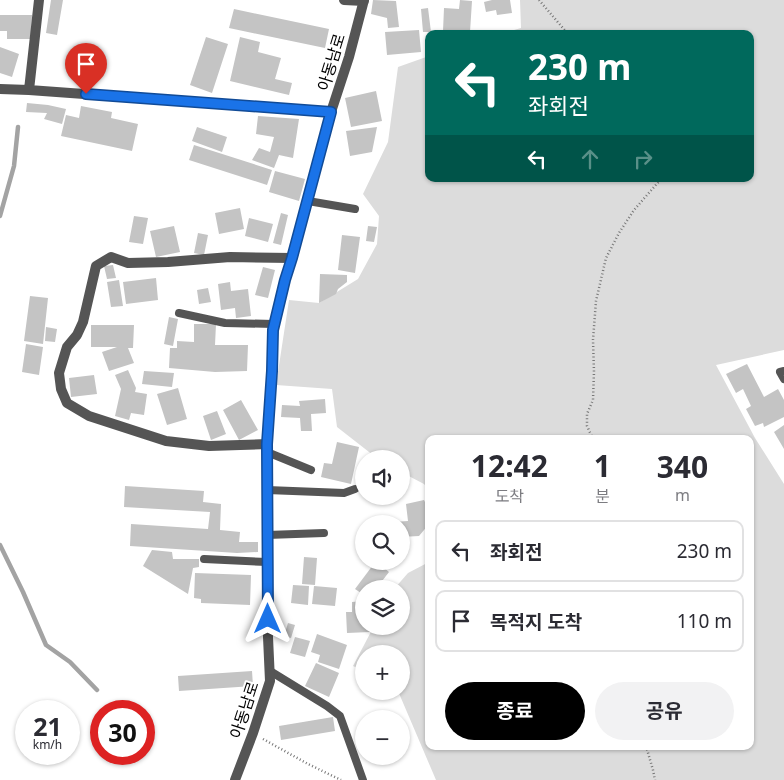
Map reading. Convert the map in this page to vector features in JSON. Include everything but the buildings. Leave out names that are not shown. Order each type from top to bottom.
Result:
[{"type":"street","points":[[29,90],[39,0]]},
{"type":"street","points":[[344,0],[364,0]]},
{"type":"street","name":"아동남로","points":[[235,780],[270,681],[267,448],[274,324],[331,112],[349,57],[364,0]]},
{"type":"street","points":[[0,89],[331,112]]},
{"type":"street","points":[[267,448],[209,446],[166,441],[89,416],[67,402],[61,389],[59,373],[67,347],[77,335],[83,322],[96,266],[111,257],[128,263],[230,257],[292,258]]},
{"type":"lane","points":[[308,201],[355,209]]},
{"type":"lane","points":[[179,313],[225,323],[274,324]]},
{"type":"lane","points":[[784,371],[780,372],[784,379]]},
{"type":"lane","points":[[267,448],[311,470]]},
{"type":"lane","points":[[267,490],[344,493],[355,489]]},
{"type":"lane","points":[[267,535],[324,533]]},
{"type":"lane","points":[[204,559],[267,562]]},
{"type":"lane","points":[[270,672],[327,706],[340,716],[363,780]]},
{"type":"path","points":[[539,0],[565,30]]},
{"type":"path","points":[[591,435],[587,426],[587,414],[593,400],[593,340],[596,302],[606,258],[634,210],[658,182]]},
{"type":"path","points":[[253,733],[341,780]]},
{"type":"path","points":[[647,750],[655,780]]},
{"type":"shaded area","points":[[520,0],[784,0],[784,350],[716,365],[753,435],[425,435],[425,485],[410,477],[410,450],[366,450],[337,427],[332,389],[276,385],[289,300],[319,303],[358,279],[377,244],[379,216],[363,194],[388,142],[398,67],[425,57],[425,182],[754,182],[754,30],[514,30],[521,28]]},
{"type":"shaded area","points":[[754,436],[784,484],[784,780],[436,780],[410,719],[410,710],[406,710],[402,700],[410,700],[410,645],[364,645],[369,635],[410,635],[410,580],[402,580],[408,573],[425,564],[425,750],[754,750]]},
{"type":"waterway","points":[[0,216],[14,166],[18,127]]},
{"type":"waterway","points":[[0,545],[46,645],[70,662],[97,690]]},
{"type":"route","points":[[86,94],[331,112],[273,330],[267,444],[268,619]]}]
